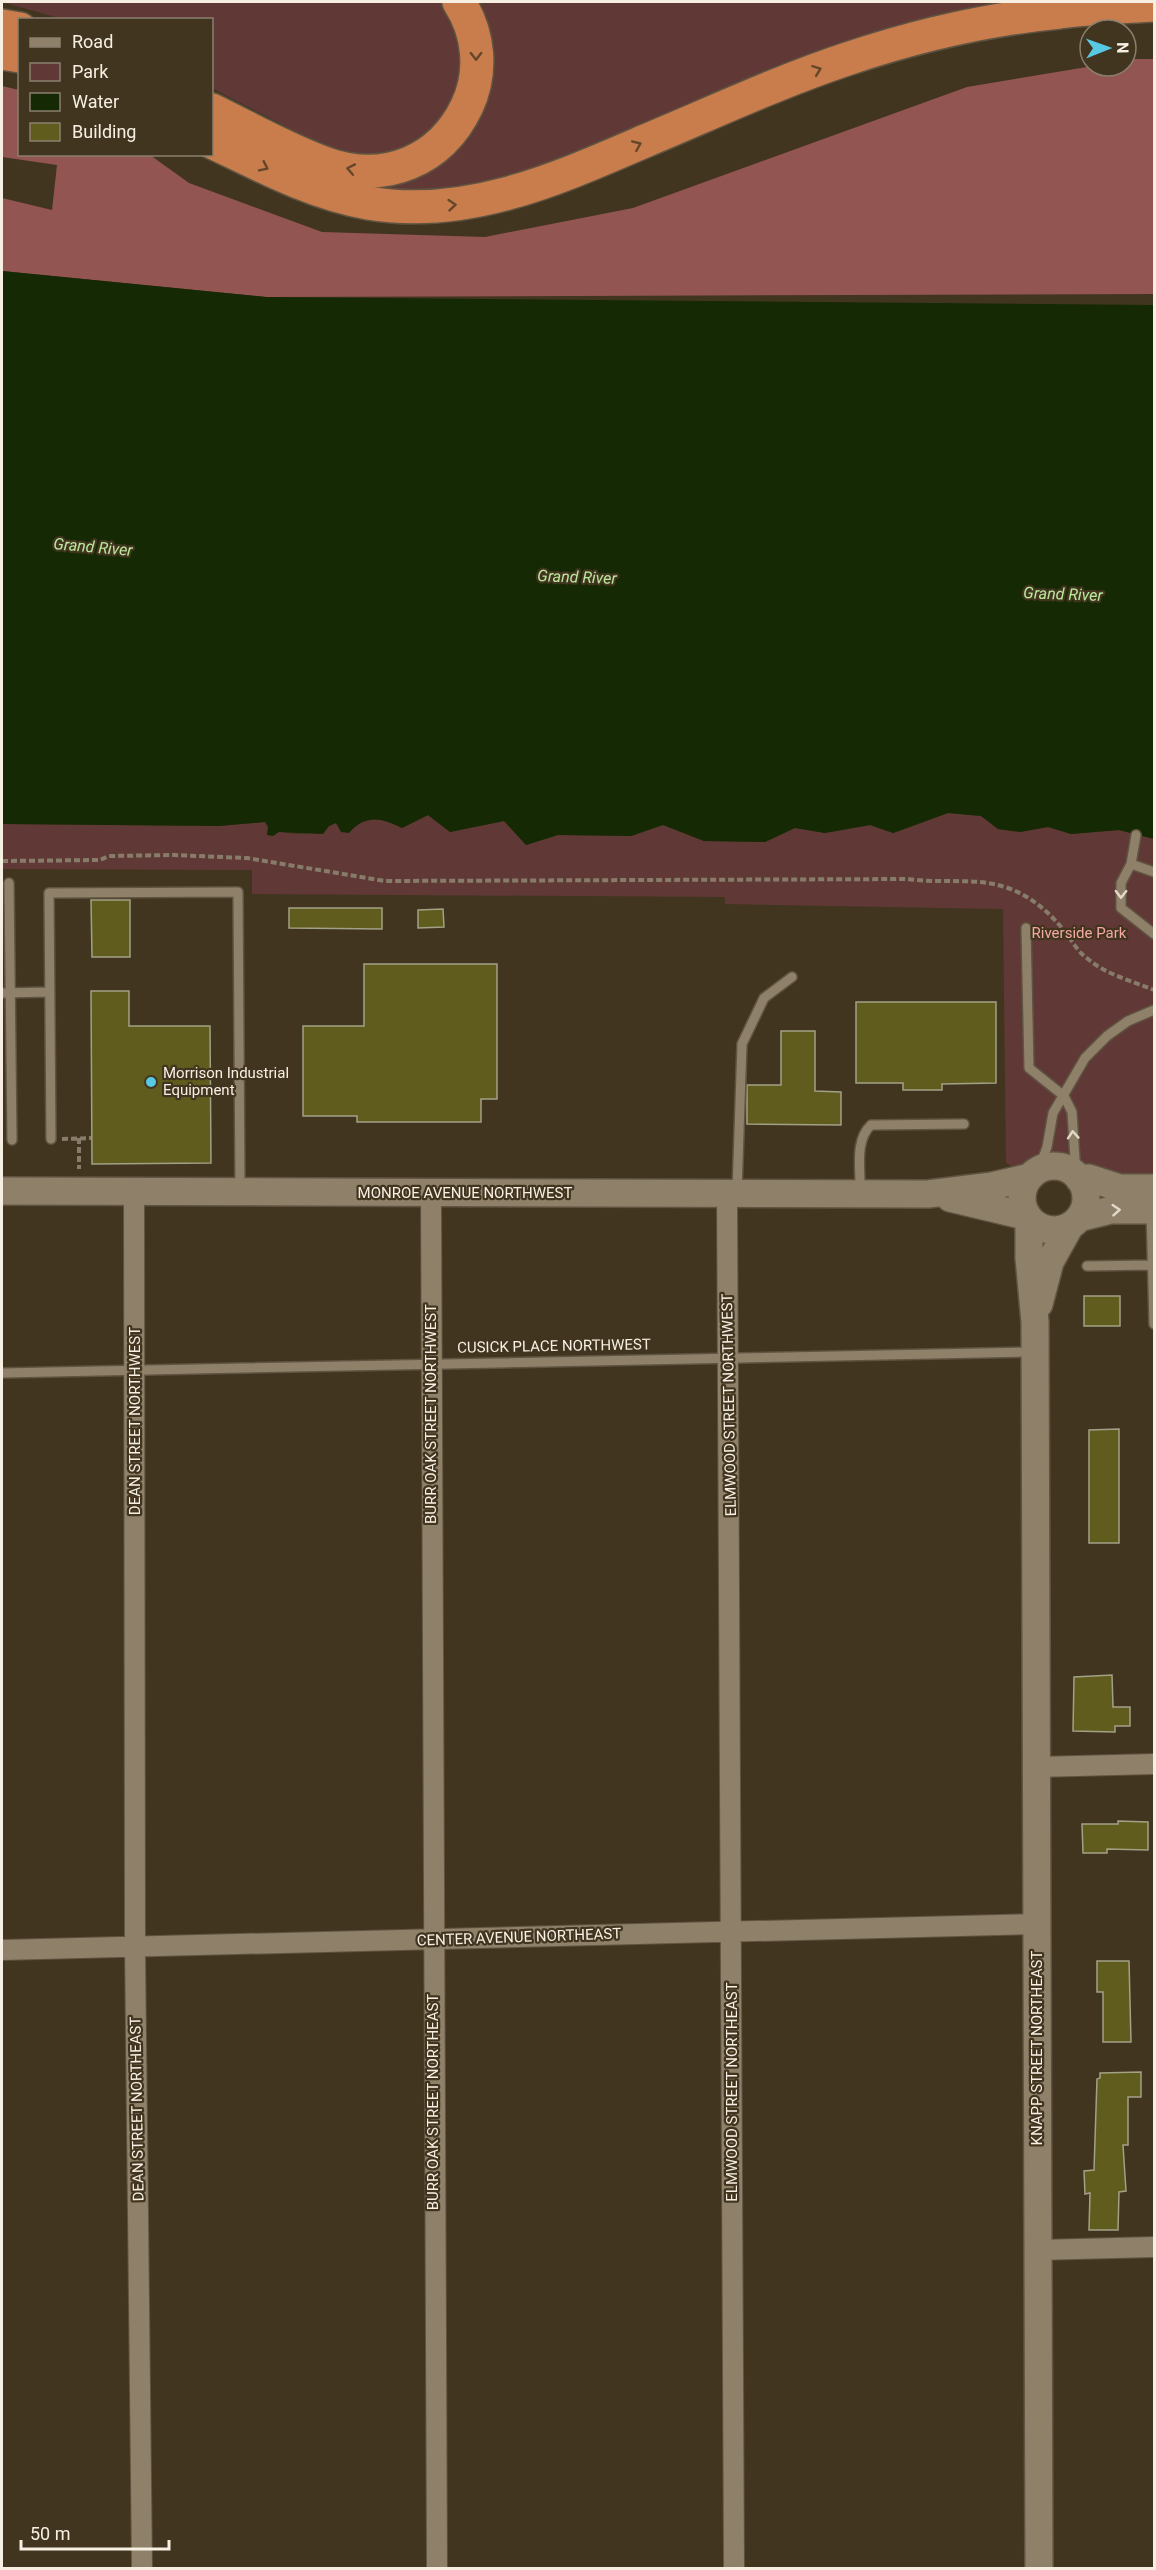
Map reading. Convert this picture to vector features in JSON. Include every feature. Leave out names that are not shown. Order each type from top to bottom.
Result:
[{"type":"highway","points":[[213,110],[328,165],[361,171],[389,169],[416,162],[445,141],[459,122],[476,79],[476,44],[472,28],[459,2]]},
{"type":"highway","points":[[213,142],[295,182],[334,195],[395,207],[459,205],[503,196],[574,172],[762,91],[857,56],[919,38],[998,21],[1060,12],[1155,5]]},
{"type":"highway","points":[[2,27],[18,29]]},
{"type":"highway","points":[[2,53],[18,56]]},
{"type":"main road","points":[[1054,1166],[1070,1170],[1078,1177],[1085,1194],[1083,1211],[1050,1262],[1035,1322],[1028,1216],[1022,1195],[1034,1173],[1054,1166]]},
{"type":"main road","name":"MONROE AVENUE NORTHWEST","points":[[2,1191],[928,1194],[992,1186],[1034,1173]]},
{"type":"main road","points":[[1078,1177],[1089,1178],[1153,1199]]},
{"type":"main road","name":"MONROE AVENUE NORTHWEST","points":[[928,1194],[1028,1216]]},
{"type":"main road","points":[[1028,1216],[1044,1228],[1053,1230],[1111,1210],[1153,1199]]},
{"type":"main road","name":"KNAPP STREET NORTHEAST","points":[[1035,1322],[1039,2568]]},
{"type":"street","name":"DEAN STREET NORTHWEST","points":[[134,1192],[136,1650]]},
{"type":"street","name":"BURR OAK STREET NORTHWEST","points":[[431,1193],[432,1635]]},
{"type":"street","name":"ELMWOOD STREET NORTHWEST","points":[[731,1616],[728,1357],[732,1193]]},
{"type":"street","name":"ELMWOOD STREET NORTHEAST","points":[[731,1616],[734,2568]]},
{"type":"street","name":"BURR OAK STREET NORTHEAST","points":[[432,1635],[437,2568]]},
{"type":"street","name":"DEAN STREET NORTHEAST","points":[[136,1650],[135,1948],[142,2568]]},
{"type":"street","points":[[1036,1767],[1155,1764]]},
{"type":"street","name":"CENTER AVENUE NORTHEAST","points":[[2,1950],[1037,1924]]},
{"type":"street","points":[[1038,2250],[1155,2247]]},
{"type":"lane","points":[[1136,835],[1131,864],[1121,883],[1121,908],[1155,934]]},
{"type":"lane","points":[[1131,864],[1155,872]]},
{"type":"lane","points":[[9,883],[6,993],[12,1140]]},
{"type":"lane","points":[[51,1139],[49,893],[238,892],[240,1192]]},
{"type":"lane","points":[[1026,928],[1029,1068],[1064,1096],[1072,1112],[1078,1177]]},
{"type":"lane","points":[[732,1193],[742,1044],[764,998],[792,977]]},
{"type":"lane","points":[[6,993],[50,992]]},
{"type":"lane","points":[[1034,1173],[1047,1147],[1053,1113],[1085,1058],[1107,1036],[1155,1002]]},
{"type":"lane","points":[[1128,1021],[1155,1010]]},
{"type":"lane","points":[[860,1194],[860,1149],[863,1133],[871,1125],[964,1124]]},
{"type":"lane","points":[[1153,1199],[1152,1265],[1155,1324]]},
{"type":"lane","points":[[1087,1266],[1152,1265]]},
{"type":"lane","name":"CUSICK PLACE NORTHWEST","points":[[2,1374],[1035,1352]]},
{"type":"path","points":[[2,861],[100,860],[109,856],[175,855],[247,858],[386,881],[908,879],[926,882],[978,883],[1005,887],[1031,898],[1052,916],[1085,957],[1102,970],[1155,990]]},
{"type":"path","points":[[79,1138],[79,1169]]},
{"type":"path","points":[[51,1139],[92,1138]]},
{"type":"green space","points":[[2,2],[441,2],[457,34],[459,70],[448,107],[435,125],[424,135],[391,152],[369,156],[351,155],[320,144],[213,89],[213,18],[59,18]]},
{"type":"green space","points":[[473,2],[1041,2],[541,172],[434,194],[365,187],[453,149]]},
{"type":"green space","name":"Riverside Park","points":[[948,813],[981,816],[998,829],[1020,832],[1048,827],[1071,834],[1119,830],[1154,839],[1154,1181],[1125,1181],[1060,1159],[1049,1159],[1015,1168],[1006,1163],[1003,909],[725,904],[725,897],[252,894],[252,870],[2,869],[2,824],[219,826],[265,822],[283,833],[300,834],[323,833],[329,826],[336,823],[358,823],[380,818],[402,828],[428,815],[450,832],[504,821],[526,845],[558,835],[631,836],[663,825],[704,841],[765,842],[795,828],[825,833],[870,825],[894,833]]},
{"type":"shaded area","points":[[1138,59],[1154,59],[1154,294],[266,297],[2,271],[2,198],[52,210],[57,165],[2,157],[2,86],[18,90],[18,156],[151,156],[189,183],[322,232],[485,237],[633,208],[967,87],[1078,68],[1078,78],[1138,78]]},
{"type":"water","name":"Grand River","points":[[2,271],[266,297],[1154,305],[1154,839],[1119,830],[1071,834],[1048,827],[1020,832],[998,829],[981,816],[948,813],[893,833],[870,825],[825,833],[795,828],[765,842],[704,841],[663,825],[631,836],[558,835],[526,845],[504,821],[450,832],[428,815],[402,828],[380,820],[367,820],[349,833],[341,832],[336,823],[329,826],[323,834],[279,832],[273,836],[267,835],[268,827],[265,822],[219,826],[2,824]]},
{"type":"building","points":[[91,900],[130,900],[130,957],[92,957]]},
{"type":"building","points":[[289,908],[382,908],[382,929],[289,928]]},
{"type":"building","points":[[443,909],[444,927],[418,928],[418,910]]},
{"type":"building","points":[[364,964],[497,964],[497,1099],[481,1099],[481,1122],[357,1122],[357,1116],[303,1116],[303,1026],[364,1026]]},
{"type":"building","name":"Morrison Industrial Equipment","points":[[91,991],[129,991],[129,1026],[210,1026],[211,1163],[92,1164]]},
{"type":"building","points":[[856,1002],[996,1002],[996,1083],[942,1084],[942,1090],[903,1090],[903,1083],[856,1083]]},
{"type":"building","points":[[781,1031],[815,1031],[815,1091],[841,1092],[841,1125],[747,1124],[747,1085],[781,1085]]},
{"type":"building","points":[[1084,1296],[1120,1296],[1120,1326],[1084,1326]]},
{"type":"building","points":[[1119,1429],[1119,1543],[1089,1543],[1089,1430]]},
{"type":"building","points":[[1112,1675],[1113,1707],[1130,1707],[1130,1726],[1115,1726],[1115,1732],[1073,1731],[1074,1677]]},
{"type":"building","points":[[1118,1821],[1148,1822],[1148,1850],[1107,1849],[1107,1853],[1083,1853],[1082,1824],[1118,1824]]},
{"type":"building","points":[[1097,1961],[1129,1961],[1131,2042],[1103,2042],[1103,1992],[1097,1992]]},
{"type":"building","points":[[1141,2072],[1141,2097],[1128,2097],[1128,2145],[1123,2145],[1126,2191],[1119,2192],[1118,2230],[1089,2230],[1090,2193],[1085,2194],[1084,2171],[1094,2170],[1097,2079],[1100,2078],[1100,2073]]},
{"type":"place","name":"Morrison Industrial Equipment","points":[[151,1082]]}]
